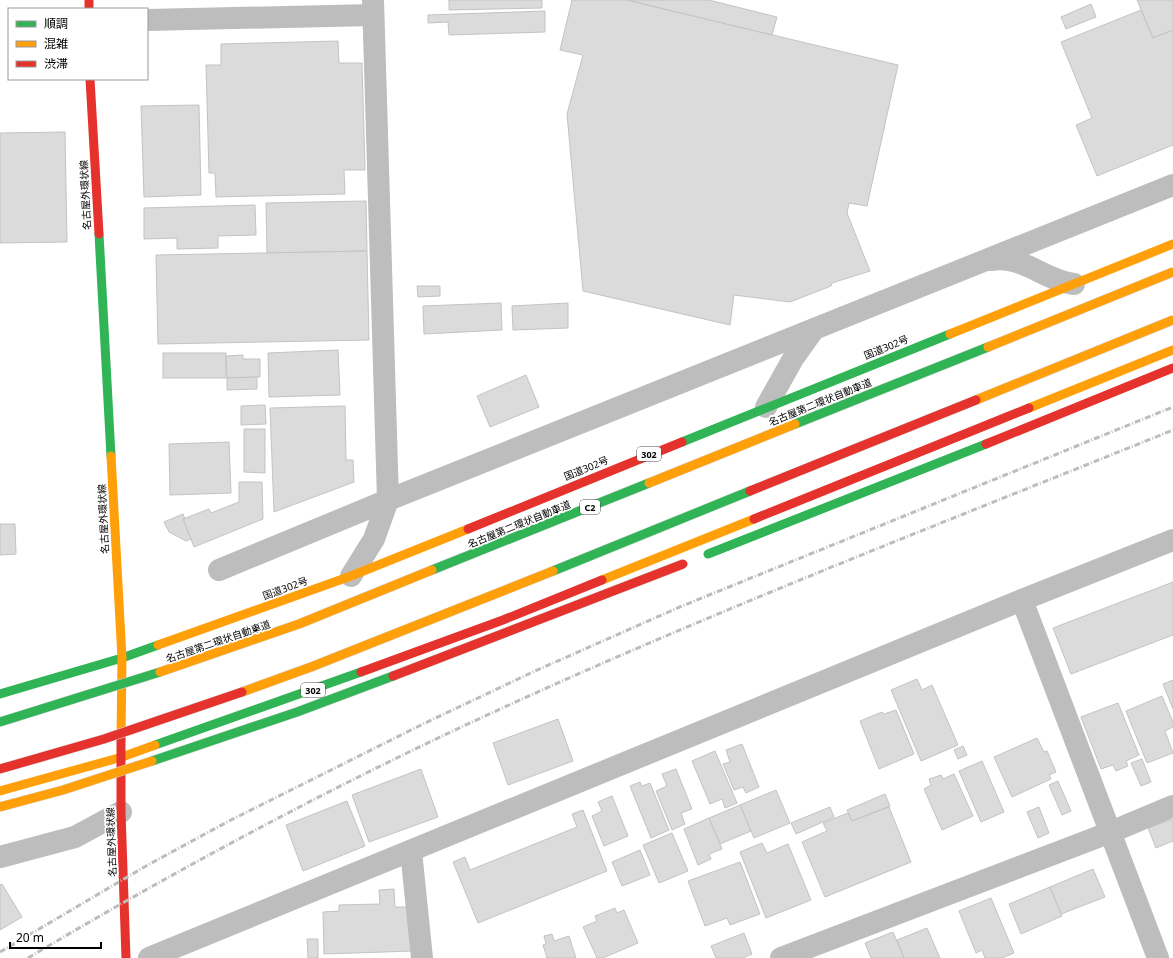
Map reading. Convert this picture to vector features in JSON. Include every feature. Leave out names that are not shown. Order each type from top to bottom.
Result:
[{"type":"main road","name":"名古屋外環状線","points":[[90,80],[122,658],[121,812],[126,958]]},
{"type":"main road","name":"国道302号","points":[[0,694],[122,658],[351,576],[766,407],[1173,244]]},
{"type":"main road","name":"名古屋第二環状自動車道","points":[[0,722],[80,699],[189,663],[299,624],[1173,272]]},
{"type":"main road","points":[[0,769],[104,739],[180,714],[311,667],[461,608],[1173,320]]},
{"type":"main road","name":"302","points":[[0,791],[122,757],[249,713],[503,620],[1173,350]]},
{"type":"main road","points":[[0,807],[47,796],[196,747],[360,690],[895,481],[1173,368]]},
{"type":"street","points":[[148,20],[373,7],[388,500],[374,539],[351,576]]},
{"type":"street","points":[[219,570],[388,500],[1173,185]]},
{"type":"street","points":[[982,261],[1008,259],[1018,261],[1064,282],[1074,284]]},
{"type":"street","points":[[766,407],[794,357],[814,329]]},
{"type":"street","points":[[149,958],[1022,600],[1173,540]]},
{"type":"street","points":[[1022,600],[1158,958]]},
{"type":"street","points":[[781,958],[1111,832],[1173,806]]},
{"type":"street","points":[[0,857],[75,837],[121,812]]},
{"type":"street","points":[[411,851],[422,958]]},
{"type":"building","points":[[449,0],[542,0],[542,8],[449,10]]},
{"type":"building","points":[[572,0],[627,0],[898,65],[867,206],[849,203],[847,213],[870,271],[832,283],[831,286],[790,302],[734,295],[730,325],[583,291],[567,114],[583,55],[560,50]]},
{"type":"building","points":[[627,0],[709,0],[777,17],[772,35]]},
{"type":"building","points":[[1137,0],[1173,0],[1173,30],[1153,38]]},
{"type":"building","points":[[1091,4],[1096,17],[1066,29],[1061,17]]},
{"type":"building","points":[[1141,10],[1153,38],[1173,30],[1173,145],[1097,176],[1076,125],[1092,118],[1061,42]]},
{"type":"building","points":[[545,11],[545,32],[449,35],[448,22],[428,23],[428,15]]},
{"type":"building","points":[[338,41],[339,63],[362,63],[365,170],[344,170],[345,194],[216,197],[215,173],[209,173],[206,65],[221,65],[221,44]]},
{"type":"building","points":[[199,105],[201,195],[144,197],[141,106]]},
{"type":"building","points":[[65,132],[67,242],[0,243],[0,133]]},
{"type":"building","points":[[366,201],[367,251],[267,253],[266,203]]},
{"type":"building","points":[[255,205],[256,235],[218,236],[218,248],[177,249],[177,238],[144,239],[144,208]]},
{"type":"building","points":[[367,251],[369,340],[158,344],[156,255]]},
{"type":"building","points":[[417,286],[440,286],[440,296],[418,297]]},
{"type":"building","points":[[501,303],[502,330],[424,334],[423,306]]},
{"type":"building","points":[[568,303],[568,328],[513,330],[512,306]]},
{"type":"building","points":[[338,350],[340,395],[269,397],[268,353]]},
{"type":"building","points":[[163,353],[226,353],[226,378],[163,378]]},
{"type":"building","points":[[243,355],[243,359],[260,359],[260,377],[227,378],[226,356]]},
{"type":"building","points":[[526,375],[539,407],[490,427],[477,396]]},
{"type":"building","points":[[257,377],[257,389],[227,390],[227,378]]},
{"type":"building","points":[[265,405],[266,424],[241,425],[241,406]]},
{"type":"building","points":[[345,406],[346,460],[353,460],[354,482],[274,512],[270,408]]},
{"type":"building","points":[[244,429],[265,429],[265,473],[244,472]]},
{"type":"building","points":[[229,442],[231,493],[170,495],[169,444]]},
{"type":"building","points":[[239,482],[262,482],[263,519],[194,547],[183,519],[209,509],[211,513],[239,502]]},
{"type":"building","points":[[183,514],[185,519],[183,519],[191,539],[186,541],[169,532],[164,522]]},
{"type":"building","points":[[0,524],[15,524],[16,554],[0,555]]},
{"type":"building","points":[[1173,582],[1173,635],[1071,674],[1053,628]]},
{"type":"building","points":[[917,679],[922,690],[932,685],[958,745],[921,761],[891,690]]},
{"type":"building","points":[[1173,680],[1173,709],[1163,684]]},
{"type":"building","points":[[1162,696],[1173,722],[1173,727],[1165,731],[1173,753],[1147,763],[1126,711]]},
{"type":"building","points":[[1118,703],[1139,755],[1126,761],[1128,766],[1116,771],[1113,765],[1101,769],[1081,717]]},
{"type":"building","points":[[896,710],[914,754],[879,769],[860,721],[882,712],[884,714]]},
{"type":"building","points":[[558,719],[573,761],[508,785],[493,743]]},
{"type":"building","points":[[1037,738],[1044,752],[1047,751],[1056,772],[1049,775],[1051,779],[1012,797],[994,757]]},
{"type":"building","points":[[742,744],[759,787],[746,793],[743,787],[734,790],[723,764],[730,762],[726,750]]},
{"type":"building","points":[[963,746],[967,755],[958,759],[954,750]]},
{"type":"building","points":[[715,751],[737,803],[725,808],[722,799],[710,804],[692,761]]},
{"type":"building","points":[[1142,759],[1151,782],[1141,786],[1131,763]]},
{"type":"building","points":[[982,761],[1004,812],[981,822],[959,771]]},
{"type":"building","points":[[421,769],[438,817],[369,842],[352,795]]},
{"type":"building","points":[[676,769],[692,809],[681,813],[685,824],[672,830],[656,791],[667,786],[662,774]]},
{"type":"building","points":[[954,774],[973,816],[942,830],[924,789],[931,785],[929,779],[941,775],[943,779]]},
{"type":"building","points":[[1058,781],[1071,811],[1062,815],[1049,785]]},
{"type":"building","points":[[640,782],[642,786],[650,783],[669,830],[651,838],[630,786]]},
{"type":"building","points":[[776,790],[790,823],[754,838],[740,805]]},
{"type":"building","points":[[885,794],[890,806],[852,821],[847,810]]},
{"type":"building","points":[[612,796],[628,836],[604,846],[592,816],[602,811],[598,802]]},
{"type":"building","points":[[347,801],[365,846],[303,871],[286,825]]},
{"type":"building","points":[[740,805],[751,831],[720,844],[709,818]]},
{"type":"building","points":[[830,807],[834,817],[796,834],[791,823]]},
{"type":"building","points":[[889,807],[911,862],[825,897],[802,842],[827,831],[823,823],[848,813],[852,821]]},
{"type":"building","points":[[1039,807],[1049,833],[1038,838],[1027,812]]},
{"type":"building","points":[[583,810],[607,871],[478,923],[453,862],[465,857],[470,870],[577,827],[572,814]]},
{"type":"building","points":[[709,818],[722,849],[709,854],[711,859],[698,865],[684,829]]},
{"type":"building","points":[[1173,819],[1173,841],[1156,848],[1148,828]]},
{"type":"building","points":[[672,833],[688,871],[659,883],[643,845]]},
{"type":"building","points":[[762,843],[767,853],[788,844],[811,900],[766,918],[740,852]]},
{"type":"building","points":[[640,850],[650,875],[622,886],[612,862]]},
{"type":"building","points":[[740,862],[760,914],[730,925],[727,918],[705,926],[688,881]]},
{"type":"building","points":[[1093,869],[1105,897],[1061,914],[1050,887]]},
{"type":"building","points":[[2,884],[22,917],[0,930],[0,885]]},
{"type":"building","points":[[1050,887],[1062,916],[1021,934],[1009,904]]},
{"type":"building","points":[[394,889],[395,907],[411,907],[413,951],[324,954],[323,912],[339,911],[339,905],[380,904],[379,890]]},
{"type":"building","points":[[991,898],[1014,953],[1002,958],[985,958],[982,950],[976,953],[959,911]]},
{"type":"building","points":[[615,908],[617,913],[624,910],[638,943],[603,958],[597,958],[583,927],[597,921],[595,916]]},
{"type":"building","points":[[927,928],[940,958],[904,958],[897,940]]},
{"type":"building","points":[[893,932],[904,958],[871,958],[865,943]]},
{"type":"building","points":[[744,933],[752,954],[743,958],[716,958],[711,946]]},
{"type":"building","points":[[552,934],[554,941],[569,936],[576,958],[547,958],[543,945],[546,944],[544,936]]},
{"type":"building","points":[[307,939],[318,939],[318,958],[308,958]]},
{"type":"railway","points":[[0,952],[146,866],[229,821],[423,724],[535,671],[682,606],[1173,407]]},
{"type":"railway","points":[[28,958],[128,900],[280,817],[384,764],[526,697],[802,579],[1173,430]]},
{"type":"traffic: fast","points":[[99,234],[111,456]]},
{"type":"traffic: fast","points":[[682,442],[950,334]]},
{"type":"traffic: fast","points":[[795,424],[988,347]]},
{"type":"traffic: fast","points":[[708,554],[986,444]]},
{"type":"traffic: fast","points":[[432,570],[649,483]]},
{"type":"traffic: fast","points":[[553,571],[750,491]]},
{"type":"traffic: fast","points":[[0,694],[122,658],[158,645]]},
{"type":"traffic: fast","points":[[0,722],[160,672]]},
{"type":"traffic: fast","points":[[155,745],[361,672]]},
{"type":"traffic: fast","points":[[152,761],[297,712],[393,676]]},
{"type":"traffic: slow","points":[[950,334],[1173,244]]},
{"type":"traffic: slow","points":[[988,347],[1173,272]]},
{"type":"traffic: slow","points":[[976,400],[1173,320]]},
{"type":"traffic: slow","points":[[1029,408],[1173,350]]},
{"type":"traffic: slow","points":[[649,483],[795,424]]},
{"type":"traffic: slow","points":[[111,456],[122,658],[121,739]]},
{"type":"traffic: slow","points":[[602,580],[754,519]]},
{"type":"traffic: slow","points":[[158,645],[351,576],[468,529]]},
{"type":"traffic: slow","points":[[160,672],[299,624],[432,570]]},
{"type":"traffic: slow","points":[[242,692],[311,667],[553,571]]},
{"type":"traffic: slow","points":[[0,791],[122,757],[155,745]]},
{"type":"traffic: slow","points":[[0,807],[63,790],[152,761]]},
{"type":"traffic: jam","points":[[89,0],[89,8]]},
{"type":"traffic: jam","points":[[90,80],[99,234]]},
{"type":"traffic: jam","points":[[986,444],[1173,368]]},
{"type":"traffic: jam","points":[[750,491],[976,400]]},
{"type":"traffic: jam","points":[[754,519],[1029,408]]},
{"type":"traffic: jam","points":[[468,529],[682,442]]},
{"type":"traffic: jam","points":[[393,676],[683,564]]},
{"type":"traffic: jam","points":[[361,672],[503,620],[602,580]]},
{"type":"traffic: jam","points":[[0,769],[104,739],[242,692]]},
{"type":"traffic: jam","points":[[121,739],[121,812],[126,958]]}]
